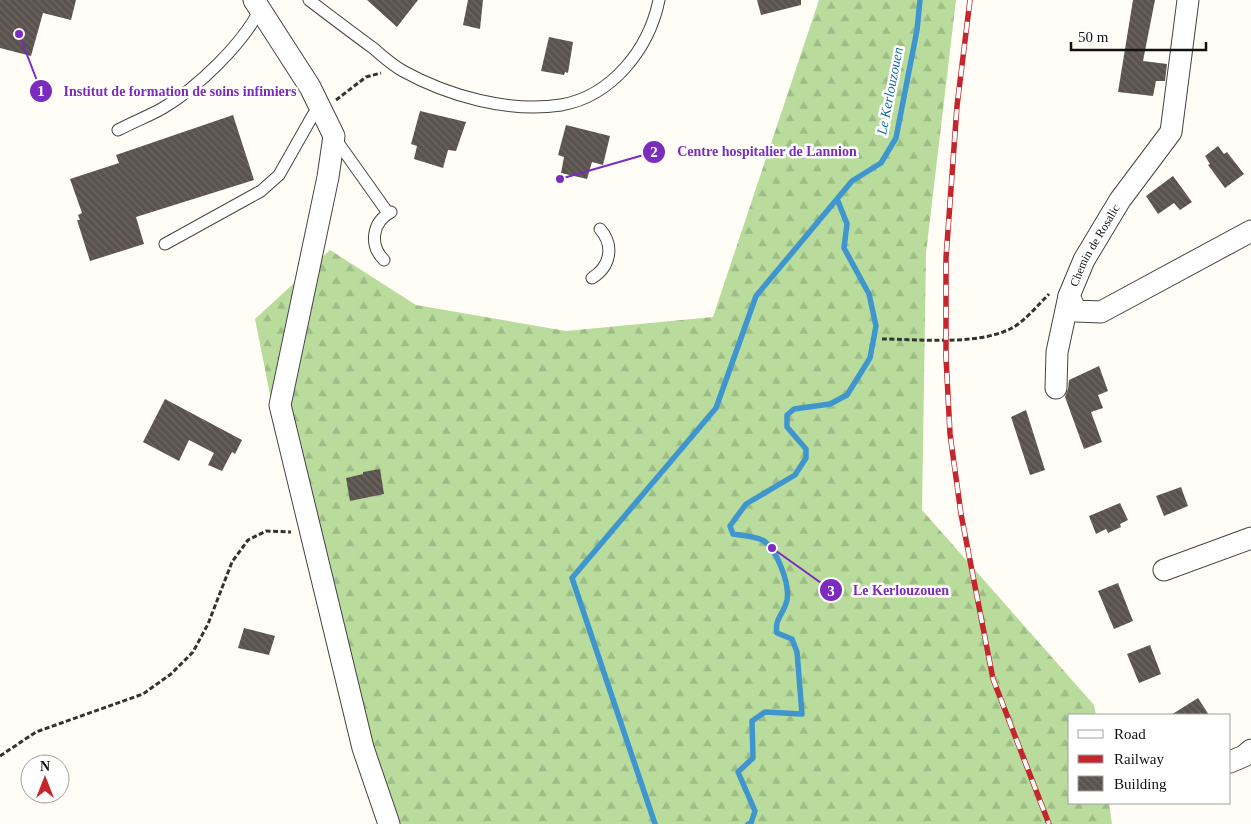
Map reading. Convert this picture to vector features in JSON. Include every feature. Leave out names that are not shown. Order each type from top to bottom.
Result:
[{"type":"street","name":"Chemin de Rosalic","points":[[1188,0],[1171,132],[1120,200],[1084,260],[1070,296],[1076,312],[1101,312],[1251,231]]},
{"type":"street","points":[[257,4],[310,87],[334,136],[328,176],[280,404],[309,532],[363,748],[389,824]]},
{"type":"street","points":[[1056,388],[1057,352],[1070,296]]},
{"type":"street","points":[[1164,570],[1251,538]]},
{"type":"street","points":[[1231,762],[1244,756],[1251,750]]},
{"type":"lane","points":[[309,0],[398,68],[441,89],[482,100],[524,106],[561,105],[590,95],[610,82],[632,62],[648,34],[659,0]]},
{"type":"lane","points":[[118,130],[164,107],[190,88],[226,55],[255,19],[257,4]]},
{"type":"lane","points":[[165,244],[249,199],[279,175],[313,114],[320,107]]},
{"type":"lane","points":[[334,136],[390,213],[382,218],[375,232],[376,248],[384,260]]},
{"type":"lane","points":[[592,278],[604,268],[610,252],[606,237],[600,230]]},
{"type":"path","points":[[320,107],[344,95],[366,77],[398,68]]},
{"type":"path","points":[[882,339],[961,340],[990,335],[1013,328],[1053,290],[1070,296]]},
{"type":"path","points":[[0,756],[36,732],[143,694],[164,679],[192,652],[208,624],[232,562],[248,540],[266,531],[309,532]]},
{"type":"green space","points":[[819,0],[956,0],[926,253],[922,510],[1094,705],[1096,714],[1068,714],[1068,804],[1109,804],[1112,824],[378,824],[286,475],[255,319],[330,250],[416,305],[566,331],[713,317]]},
{"type":"building","points":[[0,0],[76,0],[71,20],[43,13],[31,56],[0,48]]},
{"type":"building","points":[[367,0],[418,0],[397,27]]},
{"type":"building","points":[[468,0],[483,0],[480,29],[463,25]]},
{"type":"building","points":[[757,0],[801,0],[801,5],[761,15]]},
{"type":"building","points":[[1133,0],[1155,0],[1143,61],[1167,64],[1165,81],[1156,81],[1153,96],[1118,92]]},
{"type":"building","points":[[549,37],[573,42],[568,73],[565,72],[564,75],[541,71]]},
{"type":"building","points":[[420,111],[466,122],[456,151],[448,150],[443,168],[414,159],[417,146],[411,144]]},
{"type":"building","points":[[233,115],[254,180],[136,217],[144,244],[90,261],[77,220],[80,220],[78,215],[82,213],[70,179],[119,163],[116,155]]},
{"type":"building","points":[[566,125],[610,136],[603,165],[592,162],[587,179],[561,173],[564,157],[558,155]]},
{"type":"building","points":[[1218,146],[1224,154],[1227,152],[1244,174],[1225,188],[1208,165],[1210,164],[1205,156]]},
{"type":"building","points":[[1173,176],[1192,202],[1180,210],[1174,203],[1158,214],[1146,196]]},
{"type":"building","points":[[1099,366],[1108,391],[1098,395],[1103,408],[1091,412],[1102,442],[1084,449],[1065,397],[1069,380]]},
{"type":"building","points":[[165,399],[242,440],[235,454],[232,452],[222,471],[208,465],[214,453],[189,440],[179,461],[143,442]]},
{"type":"building","points":[[1026,410],[1045,470],[1030,475],[1011,417]]},
{"type":"building","points":[[380,469],[384,494],[350,501],[346,478]]},
{"type":"building","points":[[1181,487],[1188,506],[1164,516],[1156,496]]},
{"type":"building","points":[[1120,503],[1128,520],[1120,524],[1121,527],[1108,533],[1106,529],[1096,534],[1089,516]]},
{"type":"building","points":[[1118,583],[1133,621],[1114,629],[1098,591]]},
{"type":"building","points":[[244,628],[275,636],[269,655],[238,648]]},
{"type":"building","points":[[1150,645],[1161,674],[1139,683],[1127,654]]},
{"type":"building","points":[[1198,698],[1208,714],[1173,714]]},
{"type":"waterway","points":[[655,824],[572,578],[716,408],[756,296],[852,181],[881,163],[896,138],[917,30],[920,0]]},
{"type":"waterway","name":"Le Kerlouzouen","points":[[748,824],[751,823],[755,811],[738,772],[753,758],[752,721],[765,712],[802,714],[797,652],[792,639],[777,633],[776,628],[787,600],[786,585],[781,566],[766,543],[757,538],[733,534],[730,526],[746,504],[795,475],[806,458],[806,449],[787,427],[787,415],[794,409],[830,404],[847,395],[870,358],[876,326],[869,294],[844,248],[847,224],[838,201]]},
{"type":"railway","points":[[970,0],[957,106],[946,258],[946,357],[950,434],[961,514],[993,679],[1049,824]]},
{"type":"place","name":"Institut de formation de soins infimiers","points":[[19,34]]},
{"type":"place","name":"Centre hospitalier de Lannion","points":[[560,179]]},
{"type":"place","name":"Le Kerlouzouen","points":[[772,548]]}]
